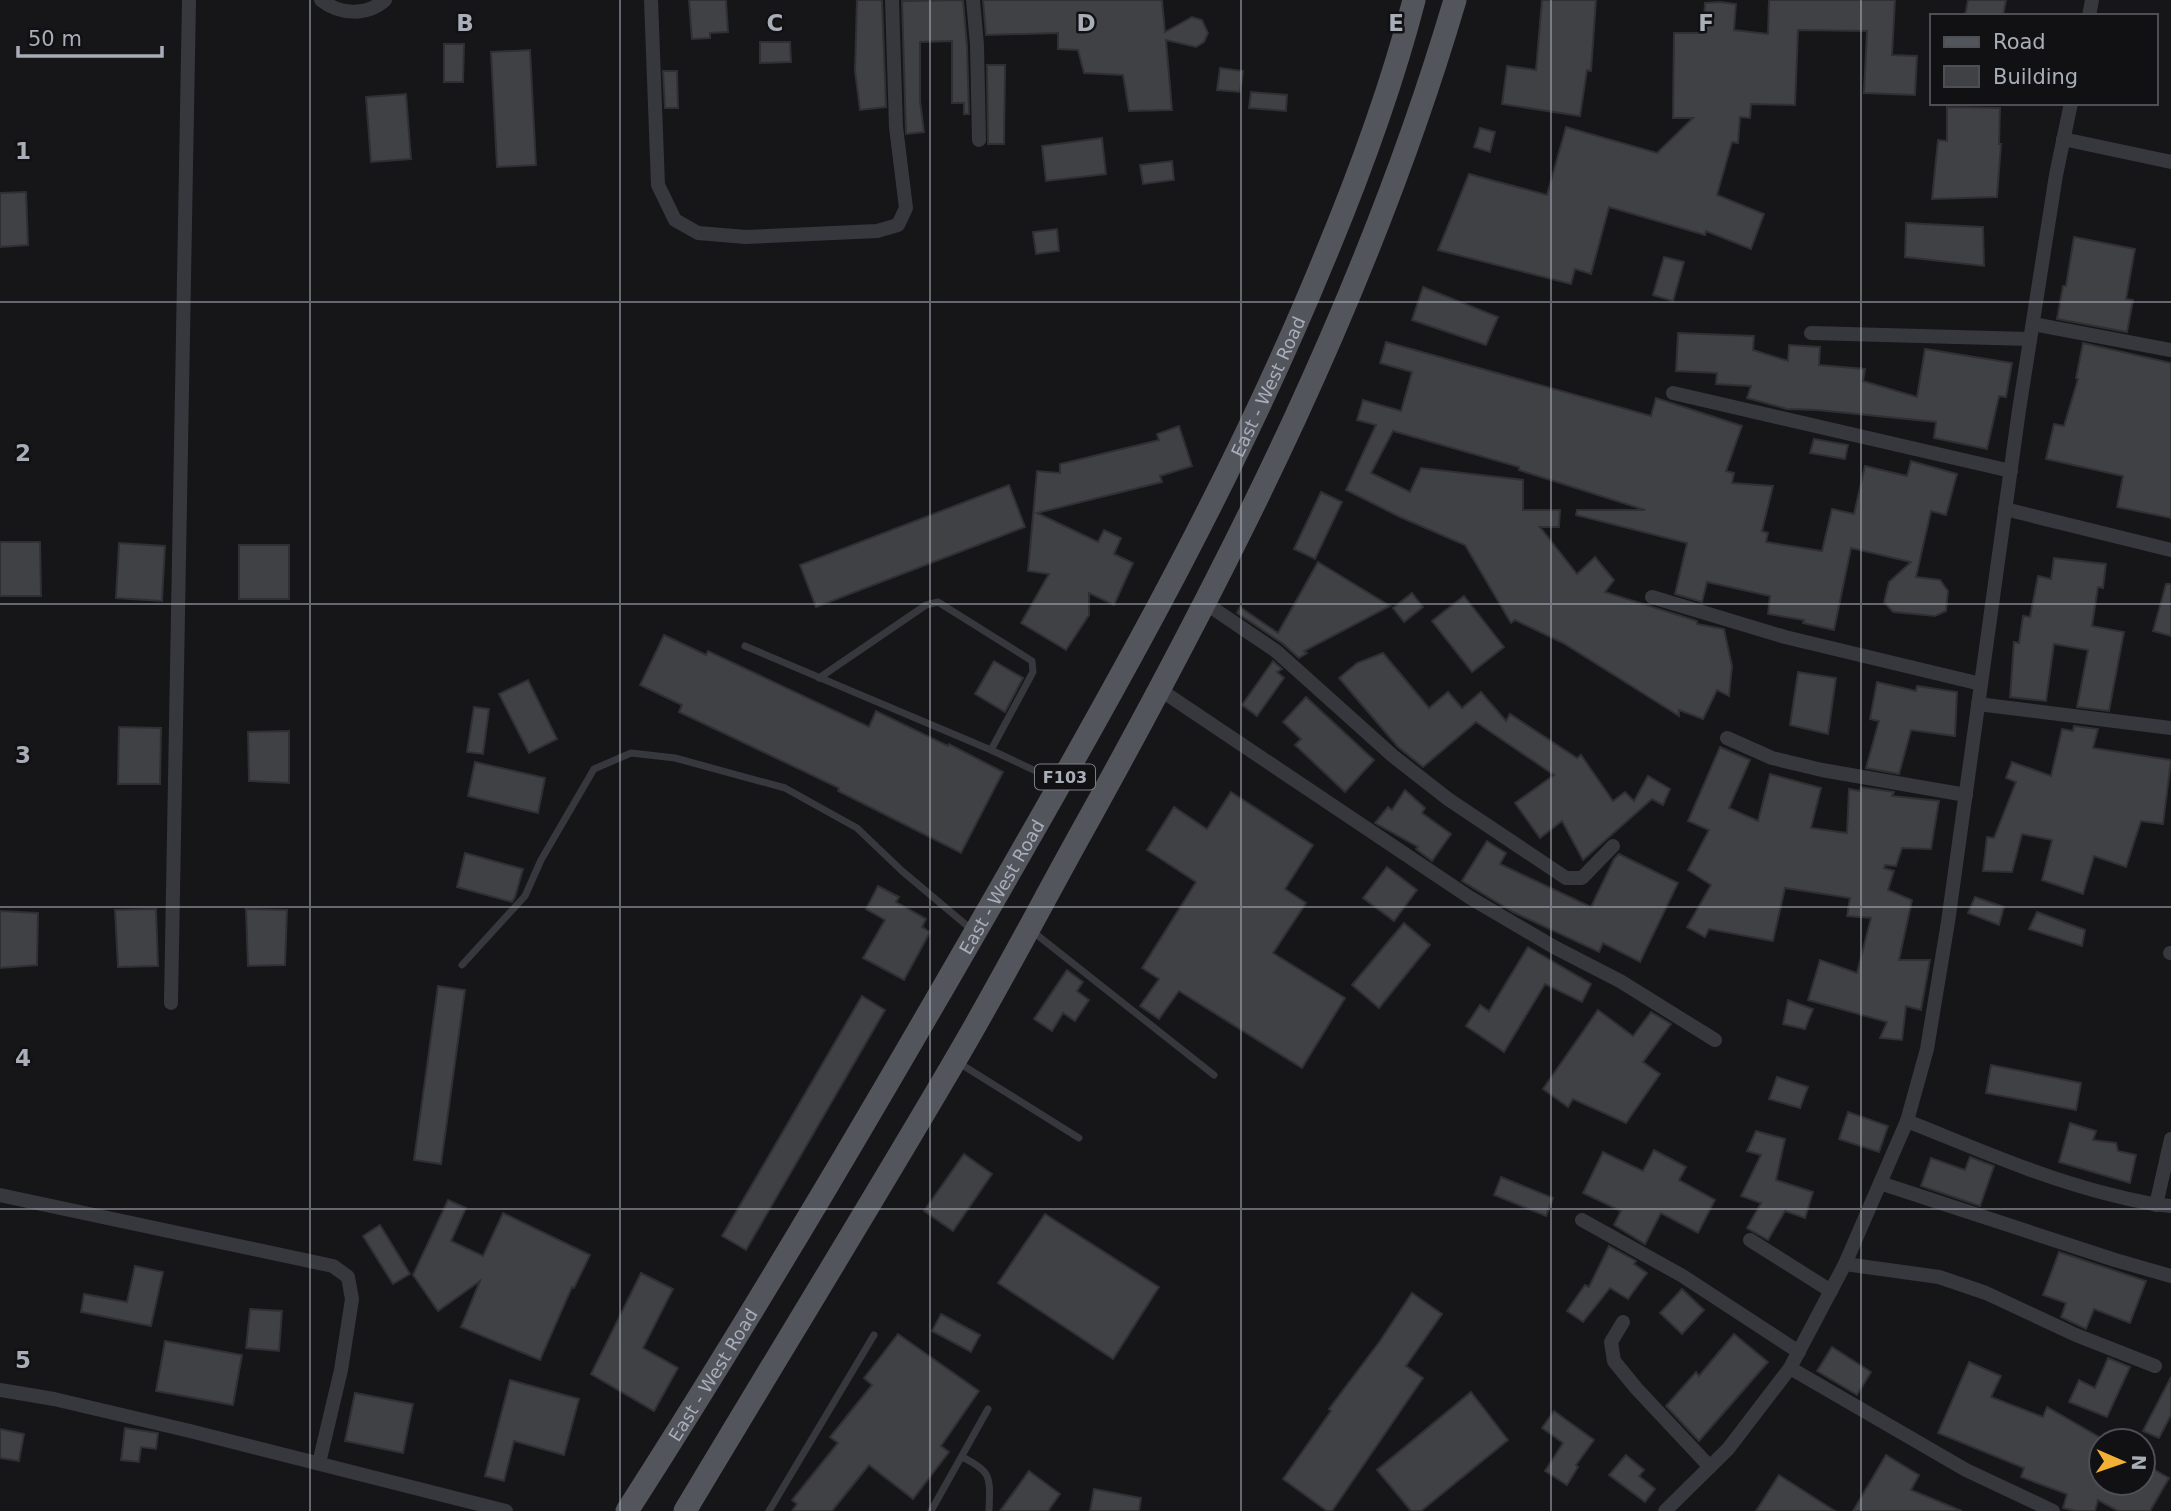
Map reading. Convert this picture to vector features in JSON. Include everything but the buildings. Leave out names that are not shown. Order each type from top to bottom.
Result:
[{"type":"main road","name":"East - West Road","points":[[627,1511],[697,1402],[975,932],[1182,565],[1250,429],[1302,314],[1393,77],[1414,0]]},
{"type":"main road","name":"F103","points":[[685,1511],[955,1061],[1205,603],[1282,448],[1340,320],[1380,222],[1432,80],[1455,0]]},
{"type":"street","points":[[171,1003],[189,0]]},
{"type":"street","points":[[321,0],[345,11],[362,11],[385,0]]},
{"type":"street","points":[[651,0],[658,185],[675,220],[698,233],[746,237],[877,231],[898,225],[906,208],[896,127],[892,0]]},
{"type":"street","points":[[973,0],[979,140]]},
{"type":"street","points":[[1665,1511],[1728,1449],[1790,1368],[1845,1264],[1907,1121],[1927,1049],[1948,922],[2031,332],[2071,105]]},
{"type":"street","points":[[2063,139],[2171,162]]},
{"type":"street","points":[[1811,334],[2031,332],[2171,350]]},
{"type":"street","points":[[1673,393],[2011,471]]},
{"type":"street","points":[[2005,509],[2171,550]]},
{"type":"street","points":[[1653,597],[1785,637],[1981,684]]},
{"type":"street","points":[[1205,603],[1276,651],[1393,756],[1448,799],[1566,878],[1582,878],[1613,846]]},
{"type":"street","points":[[1159,689],[1469,897],[1554,947],[1620,981],[1715,1040]]},
{"type":"street","points":[[1978,704],[2171,728]]},
{"type":"street","points":[[1727,738],[1772,758],[1822,771],[1966,795]]},
{"type":"street","points":[[1907,1121],[2025,1168],[2095,1191],[2171,1206]]},
{"type":"street","points":[[2156,1205],[2171,1139]]},
{"type":"street","points":[[1880,1183],[2171,1276]]},
{"type":"street","points":[[0,1195],[333,1266],[348,1277],[352,1299],[341,1370],[319,1463]]},
{"type":"street","points":[[1582,1220],[1692,1282],[1799,1352]]},
{"type":"street","points":[[1750,1240],[1831,1291]]},
{"type":"street","points":[[1845,1264],[1939,1277],[1986,1293],[2076,1335],[2155,1366]]},
{"type":"street","points":[[1623,1322],[1611,1342],[1614,1361],[1710,1467]]},
{"type":"street","points":[[1790,1368],[1966,1470],[2053,1511]]},
{"type":"street","points":[[0,1390],[54,1399],[506,1511]]},
{"type":"lane","points":[[819,678],[926,605],[939,602],[1032,662],[1033,672],[991,750]]},
{"type":"lane","points":[[746,646],[991,750],[1061,783]]},
{"type":"lane","points":[[462,965],[524,896],[541,860],[594,769],[631,753],[675,758],[785,788],[857,828],[902,871],[975,932]]},
{"type":"lane","points":[[1028,928],[1214,1075]]},
{"type":"lane","points":[[955,1061],[1079,1138]]},
{"type":"lane","points":[[769,1511],[874,1335]]},
{"type":"lane","points":[[930,1511],[988,1409]]},
{"type":"lane","points":[[962,1457],[980,1466],[988,1477],[989,1511]]}]
